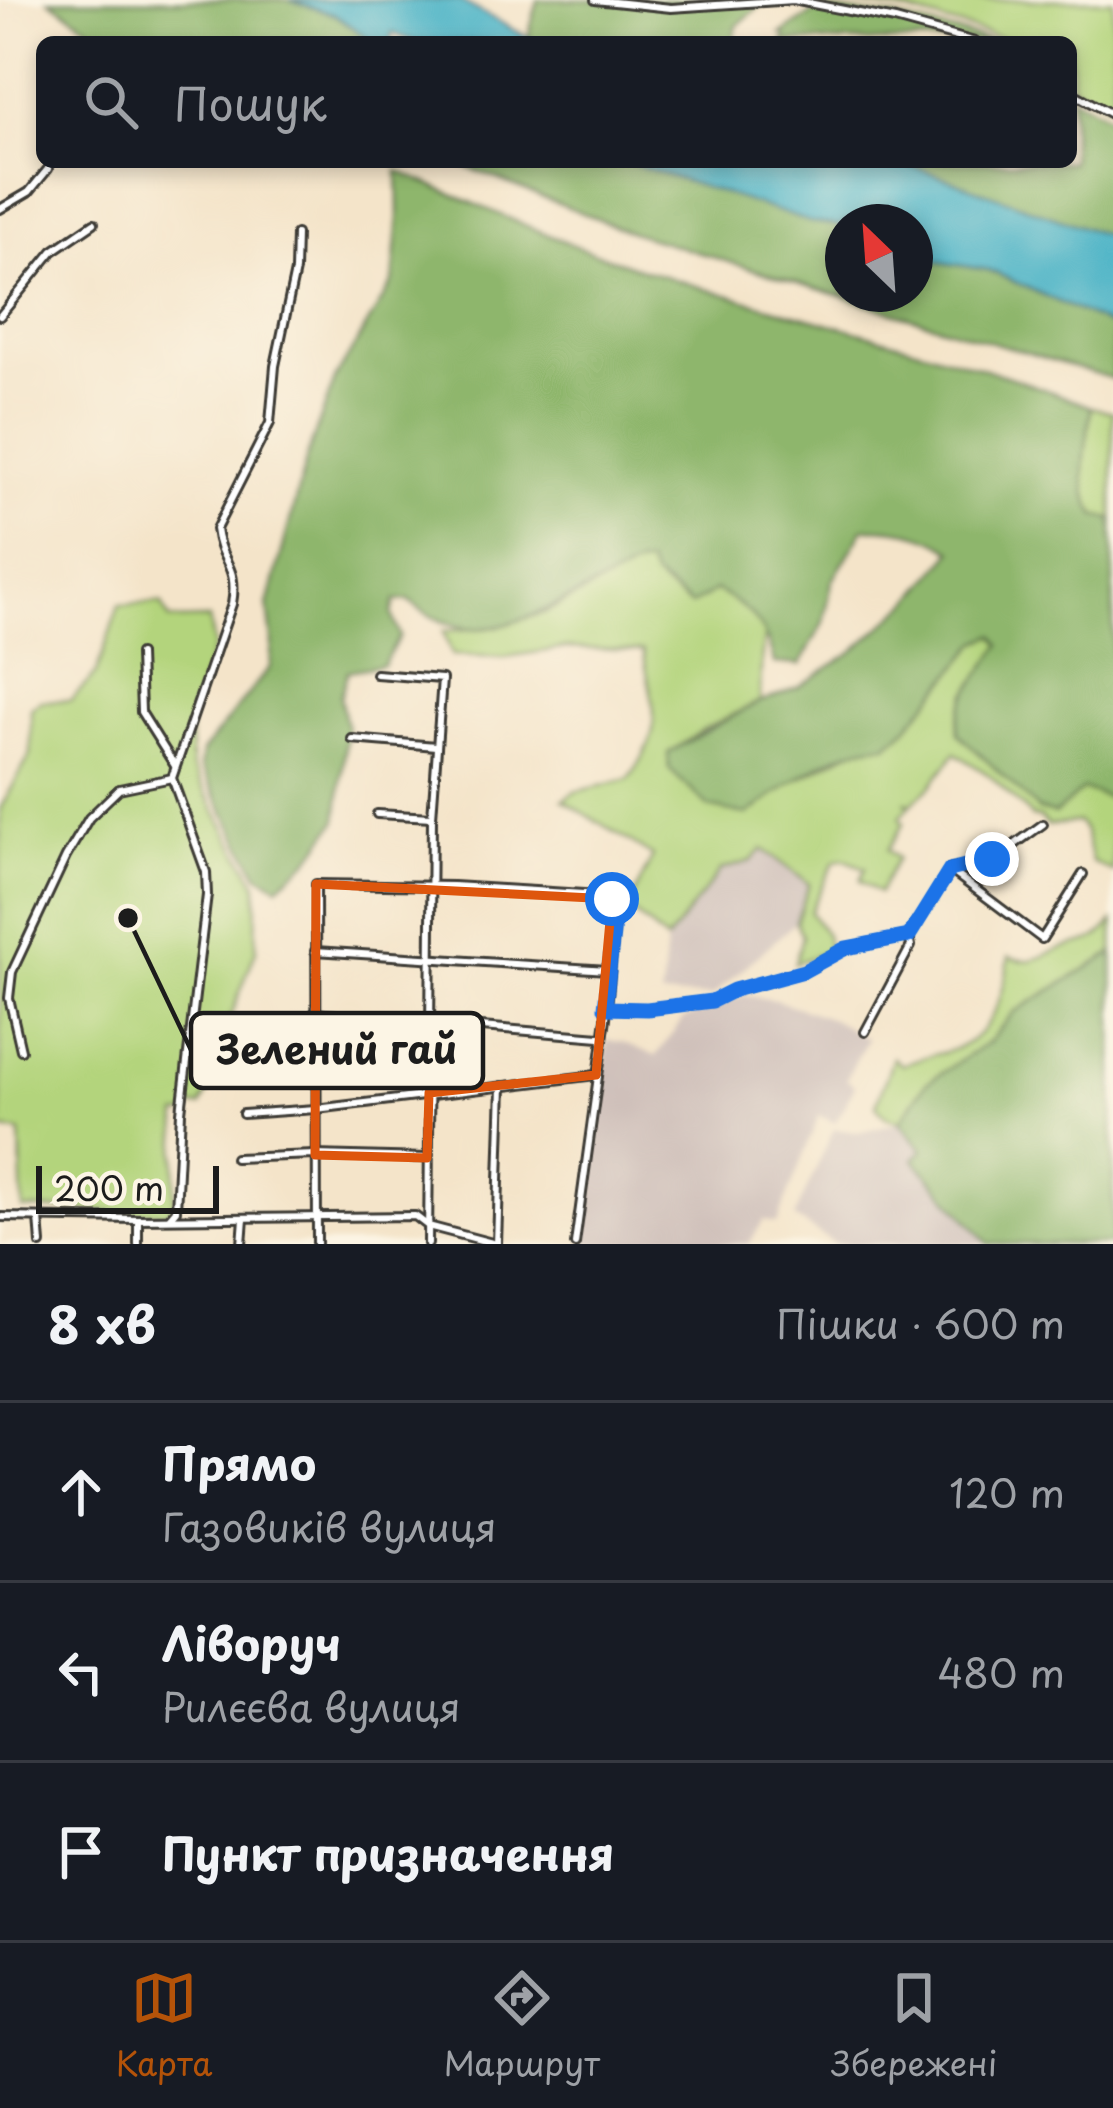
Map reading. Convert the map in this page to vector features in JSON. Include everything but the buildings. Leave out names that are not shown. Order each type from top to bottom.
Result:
[{"type":"street","points":[[595,0],[671,8],[793,0],[954,36]]},
{"type":"street","points":[[1077,95],[1113,115]]},
{"type":"street","points":[[0,209],[29,192],[48,169]]},
{"type":"street","points":[[0,316],[53,251],[94,224]]},
{"type":"street","points":[[170,1217],[176,1210],[181,1112],[206,895],[206,872],[172,778],[232,604],[236,581],[216,529],[270,423],[274,366],[295,271],[296,234]]},
{"type":"street","points":[[139,654],[141,712],[175,766]]},
{"type":"street","points":[[376,674],[442,679],[432,818],[428,1244]]},
{"type":"street","points":[[352,739],[436,746]]},
{"type":"street","points":[[21,1050],[9,984],[66,857],[89,818],[119,790],[172,778]]},
{"type":"street","points":[[376,814],[432,818]]},
{"type":"street","points":[[865,1031],[910,946],[909,936],[950,870],[999,856],[1043,824]]},
{"type":"street","points":[[950,870],[1042,939],[1083,874]]},
{"type":"street","points":[[317,1244],[316,884],[600,895],[619,902],[575,1244]]},
{"type":"street","points":[[605,1008],[647,1009],[712,1001],[734,990],[804,971],[846,948],[909,936]]},
{"type":"street","points":[[315,951],[608,970]]},
{"type":"street","points":[[314,1013],[600,1037]]},
{"type":"street","points":[[243,1114],[596,1075]]},
{"type":"street","points":[[0,1216],[138,1220],[415,1216],[428,1226],[496,1244],[502,1085]]},
{"type":"street","points":[[235,1158],[427,1158]]},
{"type":"street","points":[[39,1216],[41,1244]]},
{"type":"street","points":[[242,1244],[244,1216]]},
{"type":"street","points":[[138,1220],[138,1244]]},
{"type":"highlighted area","points":[[316,884],[612,899],[596,1075],[429,1093],[427,1158],[315,1155]]},
{"type":"shaded area","points":[[763,849],[810,884],[796,922],[712,996],[661,997],[666,941],[721,870],[754,860]]},
{"type":"shaded area","points":[[743,995],[832,1019],[867,1039],[846,1079],[855,1086],[835,1123],[819,1115],[777,1224],[764,1220],[749,1244],[584,1244],[607,1040],[656,1056],[683,1019]]},
{"type":"shaded area","points":[[900,1122],[924,1150],[914,1159],[989,1244],[835,1244],[794,1218],[834,1129],[858,1132]]},
{"type":"green space","points":[[49,0],[289,0],[335,15],[365,36],[103,36]]},
{"type":"green space","points":[[538,0],[766,0],[737,26],[734,36],[528,36]]},
{"type":"green space","points":[[822,0],[1113,0],[1113,107],[1077,87],[1077,36],[995,36],[909,12]]},
{"type":"green space","points":[[819,9],[892,17],[972,36],[786,36],[781,34]]},
{"type":"green space","points":[[1077,99],[1113,119],[1113,238],[912,168],[1077,168]]},
{"type":"green space","points":[[469,168],[647,168],[825,221],[825,291],[631,232]]},
{"type":"green space","points":[[398,171],[627,264],[976,366],[1091,407],[1084,463],[1086,490],[1096,515],[1113,520],[1113,800],[1083,789],[1055,814],[1039,810],[958,733],[966,698],[1001,645],[995,635],[978,642],[907,728],[886,745],[830,759],[747,815],[709,807],[669,769],[668,753],[757,703],[799,687],[854,651],[910,602],[953,551],[911,532],[864,528],[832,582],[824,622],[800,665],[774,663],[761,627],[716,590],[691,605],[654,577],[647,564],[491,628],[451,625],[408,600],[395,601],[392,614],[400,636],[383,665],[348,671],[340,697],[347,729],[337,821],[309,860],[278,886],[258,874],[200,767],[202,752],[270,667],[268,605],[307,456],[335,379],[393,282]]},
{"type":"green space","points":[[933,261],[988,270],[1113,327],[1113,379],[893,312],[933,312]]},
{"type":"green space","points":[[1091,407],[1113,412],[1113,520],[1096,515],[1086,489],[1084,462]]},
{"type":"green space","points":[[647,564],[662,585],[690,605],[716,590],[747,608],[766,631],[760,701],[669,753],[669,768],[793,782],[862,745],[887,745],[907,728],[978,642],[995,635],[1001,645],[966,695],[958,733],[1039,810],[1055,814],[1083,789],[1113,800],[1113,872],[1092,862],[1078,822],[1048,826],[1032,817],[989,775],[955,753],[930,787],[911,804],[904,801],[910,806],[900,817],[904,823],[888,850],[897,858],[879,893],[860,881],[865,868],[843,859],[834,862],[810,912],[826,935],[829,951],[795,963],[802,936],[796,922],[809,884],[763,849],[751,861],[721,870],[666,941],[628,908],[653,856],[563,800],[575,792],[629,779],[641,761],[654,718],[643,651],[567,648],[505,657],[452,655],[443,631],[489,628],[544,613]]},
{"type":"green space","points":[[161,603],[170,620],[209,619],[214,647],[189,718],[192,768],[257,885],[256,950],[221,1043],[213,1082],[201,1106],[188,1107],[188,1114],[178,1115],[174,1202],[167,1213],[23,1209],[20,1132],[1,1130],[0,809],[31,754],[31,708],[41,701],[71,700],[96,674],[119,605]]},
{"type":"green space","points":[[1113,922],[1113,953],[1013,1013],[989,1042],[925,1084],[900,1122],[886,1117],[876,1106],[893,1058],[902,1065],[949,1051],[985,1027],[999,1001],[1009,957],[1031,960],[1091,941]]},
{"type":"green space","points":[[1113,953],[1113,1244],[989,1244],[914,1159],[923,1150],[900,1122],[925,1084],[989,1042],[1013,1013]]},
{"type":"water","points":[[290,0],[459,0],[526,36],[365,36],[335,15]]},
{"type":"water","points":[[645,168],[918,168],[1113,238],[1113,327],[989,270],[933,261],[933,204],[825,204],[825,224]]},
{"type":"place","name":"Зелений гай","points":[[128,918]]},
{"type":"route","points":[[612,899],[616,905],[605,1008],[647,1009],[712,1001],[734,990],[804,971],[846,948],[909,936],[950,870],[992,859]]}]
